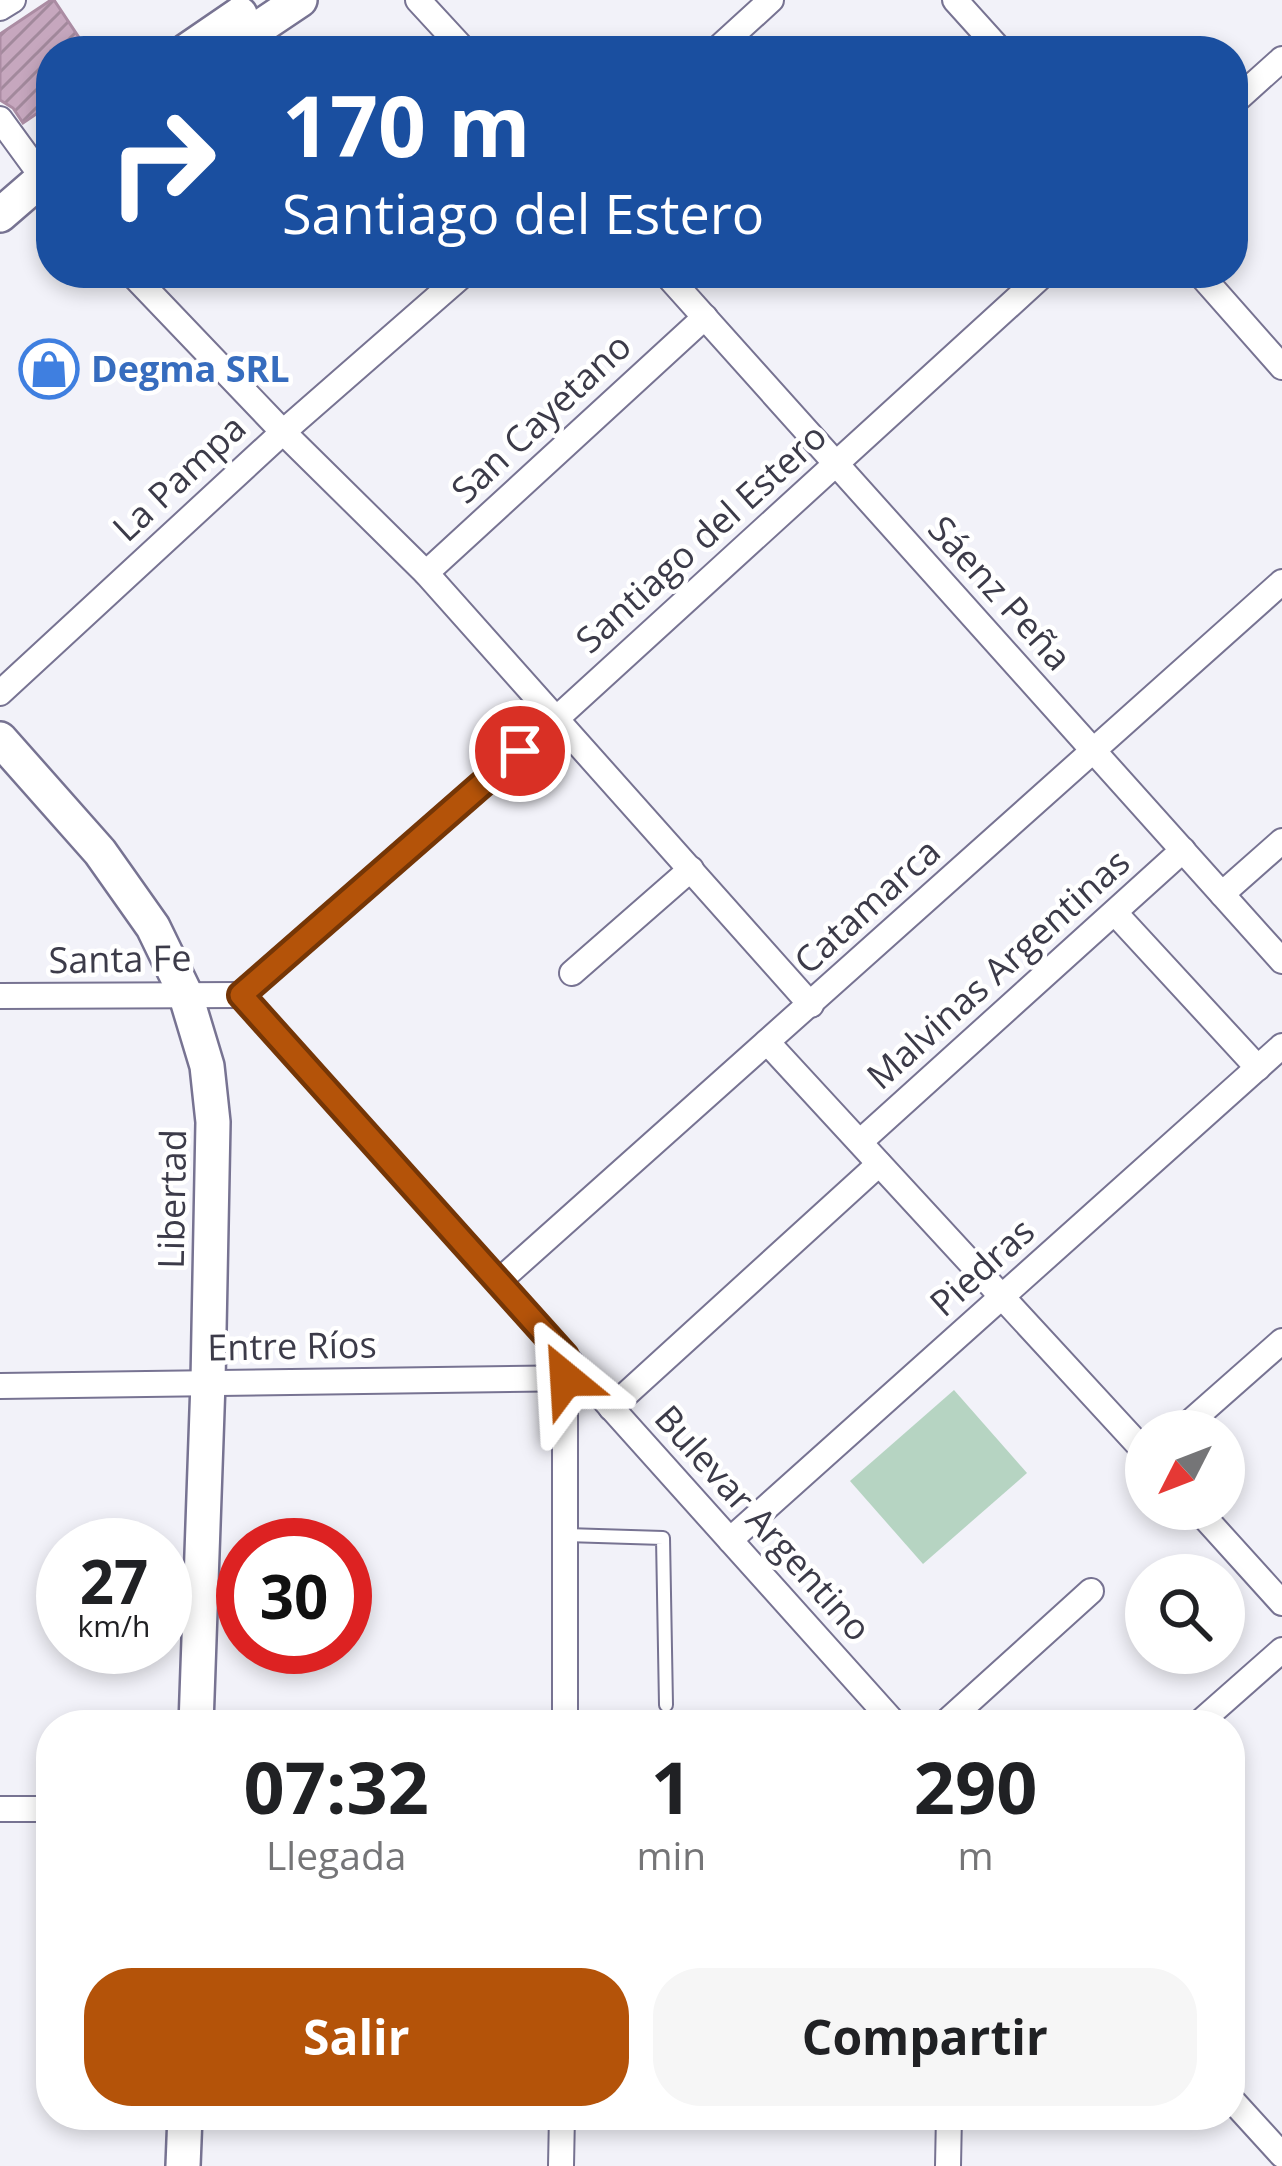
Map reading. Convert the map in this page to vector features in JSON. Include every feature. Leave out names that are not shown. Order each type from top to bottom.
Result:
[{"type":"main road","points":[[208,36],[262,0]]},
{"type":"main road","points":[[247,36],[301,0]]},
{"type":"main road","points":[[0,185],[36,172]]},
{"type":"main road","points":[[0,215],[36,178]]},
{"type":"main road","name":"Libertad","points":[[0,739],[100,852],[154,927],[185,993],[207,1066],[213,1122],[197,1710]]},
{"type":"main road","points":[[183,2166],[184,2130]]},
{"type":"street","points":[[0,8],[13,0]]},
{"type":"street","points":[[418,0],[451,36]]},
{"type":"street","points":[[731,36],[771,0]]},
{"type":"street","points":[[955,0],[987,36]]},
{"type":"street","points":[[1248,89],[1282,58]]},
{"type":"street","points":[[0,119],[36,159]]},
{"type":"street","points":[[145,288],[427,573],[811,1005]]},
{"type":"street","name":"La Pampa","points":[[0,693],[283,432],[448,288]]},
{"type":"street","name":"Sáenz Peña","points":[[679,288],[1282,961]]},
{"type":"street","name":"Santiago del Estero","points":[[241,995],[555,720],[1028,288]]},
{"type":"street","points":[[1211,288],[1282,367]]},
{"type":"street","name":"San Cayetano","points":[[427,573],[705,317]]},
{"type":"street","name":"Catamarca","points":[[498,1282],[1282,582]]},
{"type":"street","points":[[1222,895],[1282,841]]},
{"type":"street","name":"Malvinas Argentinas","points":[[861,1141],[1183,850]]},
{"type":"street","points":[[572,973],[692,869]]},
{"type":"street","points":[[1115,913],[1258,1068]]},
{"type":"street","name":"Santa Fe","points":[[0,996],[241,995]]},
{"type":"street","name":"Bulevar Argentino","points":[[241,995],[572,1371],[611,1408],[883,1710]]},
{"type":"street","points":[[767,1042],[1125,1430]]},
{"type":"street","name":"Piedras","points":[[730,1540],[1282,1046]]},
{"type":"street","points":[[611,1408],[879,1164]]},
{"type":"street","points":[[1204,1410],[1282,1341]]},
{"type":"street","points":[[565,1710],[572,1371]]},
{"type":"street","name":"Entre Ríos","points":[[0,1386],[572,1371]]},
{"type":"street","points":[[1216,1530],[1282,1603]]},
{"type":"street","points":[[960,1710],[1091,1592]]},
{"type":"street","points":[[1214,1710],[1282,1650]]},
{"type":"street","points":[[0,1809],[36,1809]]},
{"type":"street","points":[[1245,2115],[1282,2156]]},
{"type":"street","points":[[561,2166],[562,2130]]},
{"type":"street","points":[[948,2166],[949,2130]]},
{"type":"lane","points":[[566,1535],[663,1538],[666,1706]]},
{"type":"green space","points":[[954,1390],[1027,1473],[923,1564],[850,1481]]},
{"type":"building","points":[[54,0],[78,36],[36,36],[36,114],[23,123],[0,100],[0,34]]},
{"type":"place","name":"Degma SRL","points":[[49,369]]},
{"type":"route","points":[[520,751],[241,995],[565,1356],[566,1379]]}]
